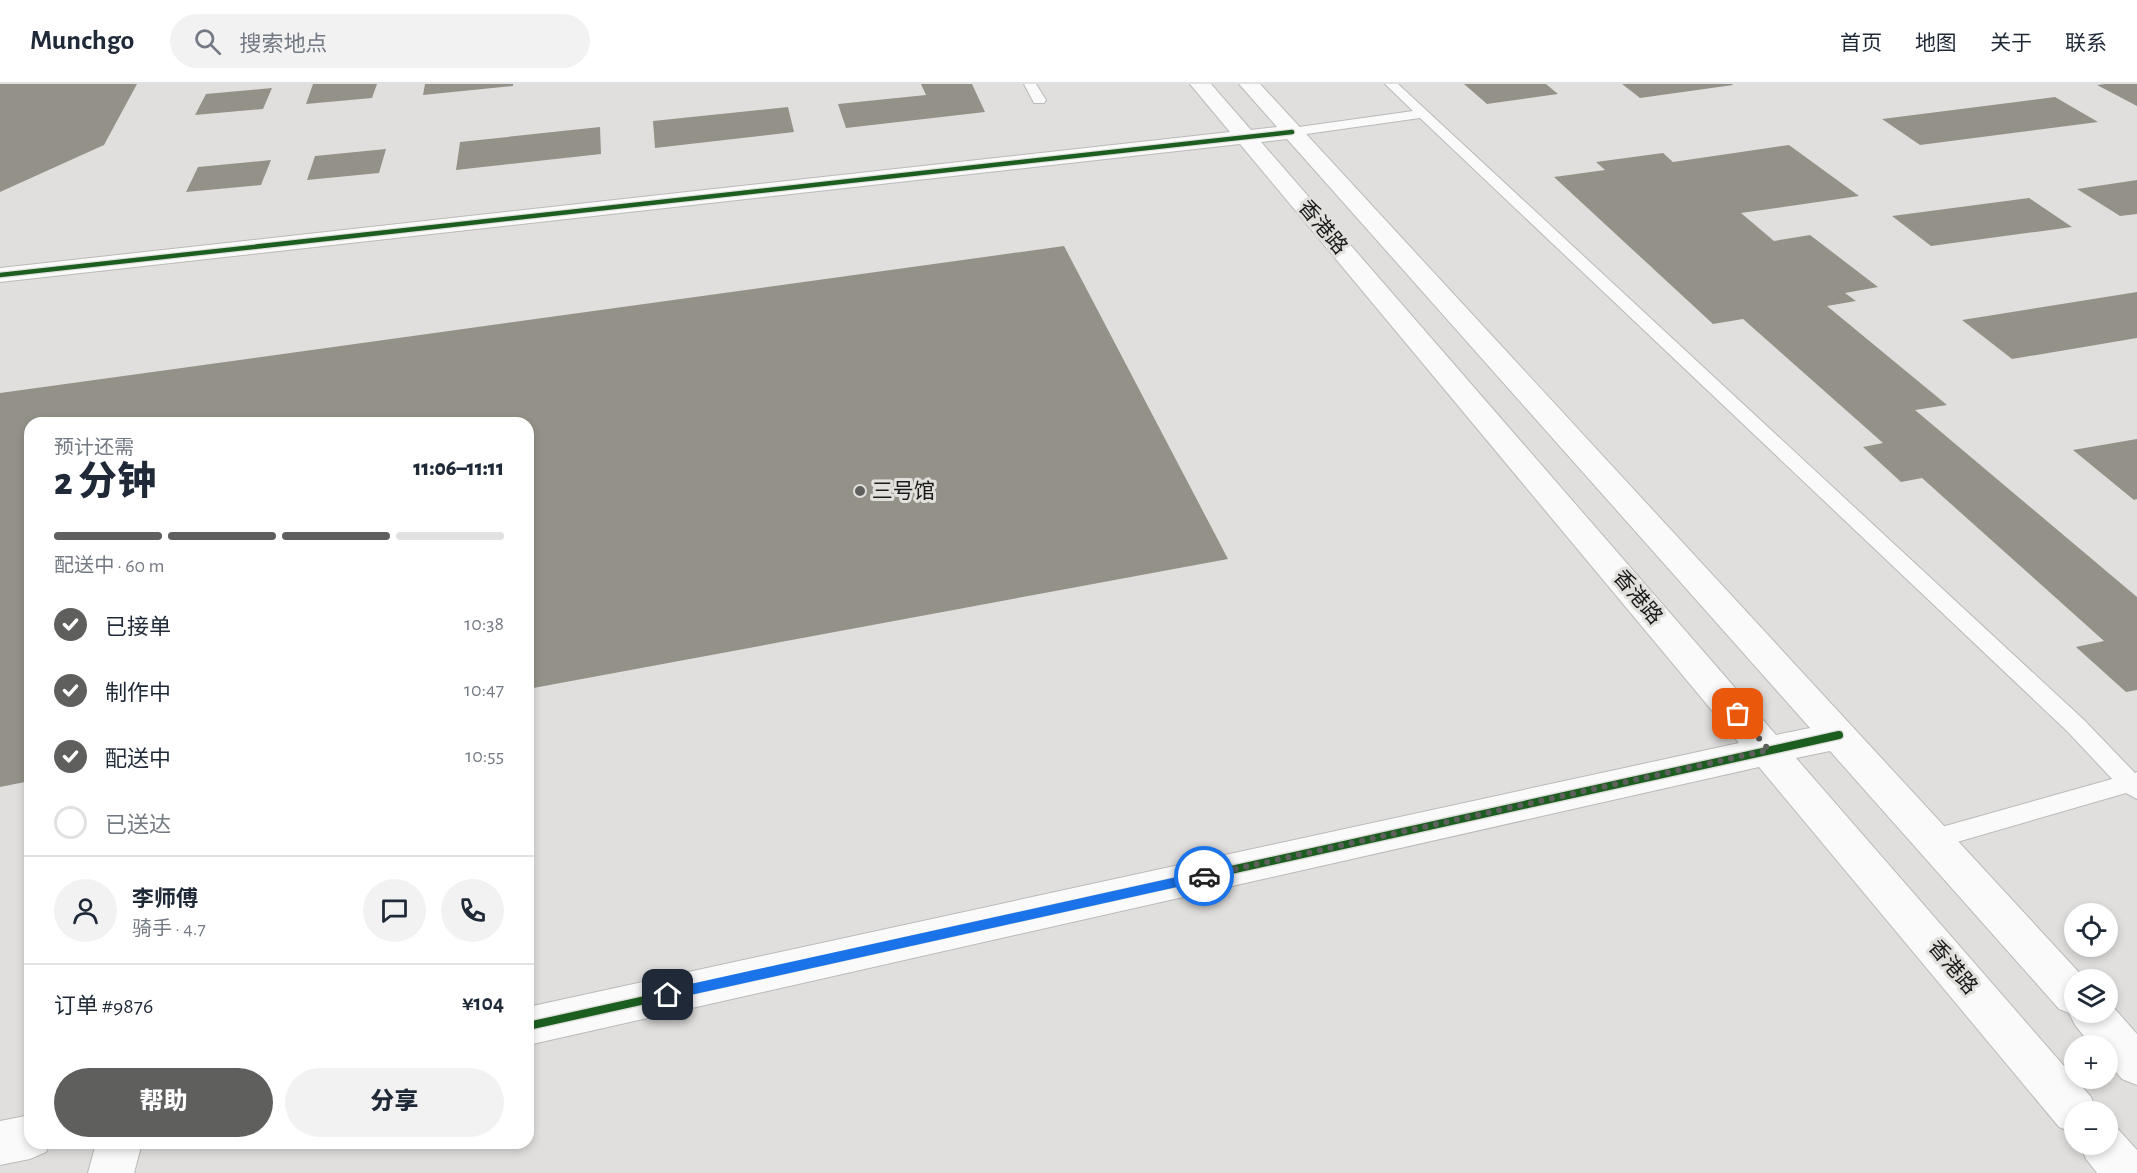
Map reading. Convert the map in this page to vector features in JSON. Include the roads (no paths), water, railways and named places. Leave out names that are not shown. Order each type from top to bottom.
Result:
[{"type":"main road","name":"香港路","points":[[1200,84],[1769,750],[2065,1101]]},
{"type":"main road","name":"香港路","points":[[1249,84],[2064,985]]},
{"type":"main road","points":[[0,275],[1292,132]]},
{"type":"main road","points":[[534,1025],[1839,735]]},
{"type":"main road","points":[[2100,1023],[2137,1065]]},
{"type":"main road","points":[[0,1143],[24,1138]]},
{"type":"main road","points":[[111,1173],[117,1149]]},
{"type":"main road","points":[[2111,1155],[2127,1173]]},
{"type":"lane","points":[[1030,84],[1039,100]]},
{"type":"lane","points":[[1391,84],[2067,718],[2135,785]]},
{"type":"lane","points":[[1292,132],[1424,114]]},
{"type":"lane","points":[[1933,839],[2135,785]]},
{"type":"place","name":"三号馆","points":[[860,491]]}]
